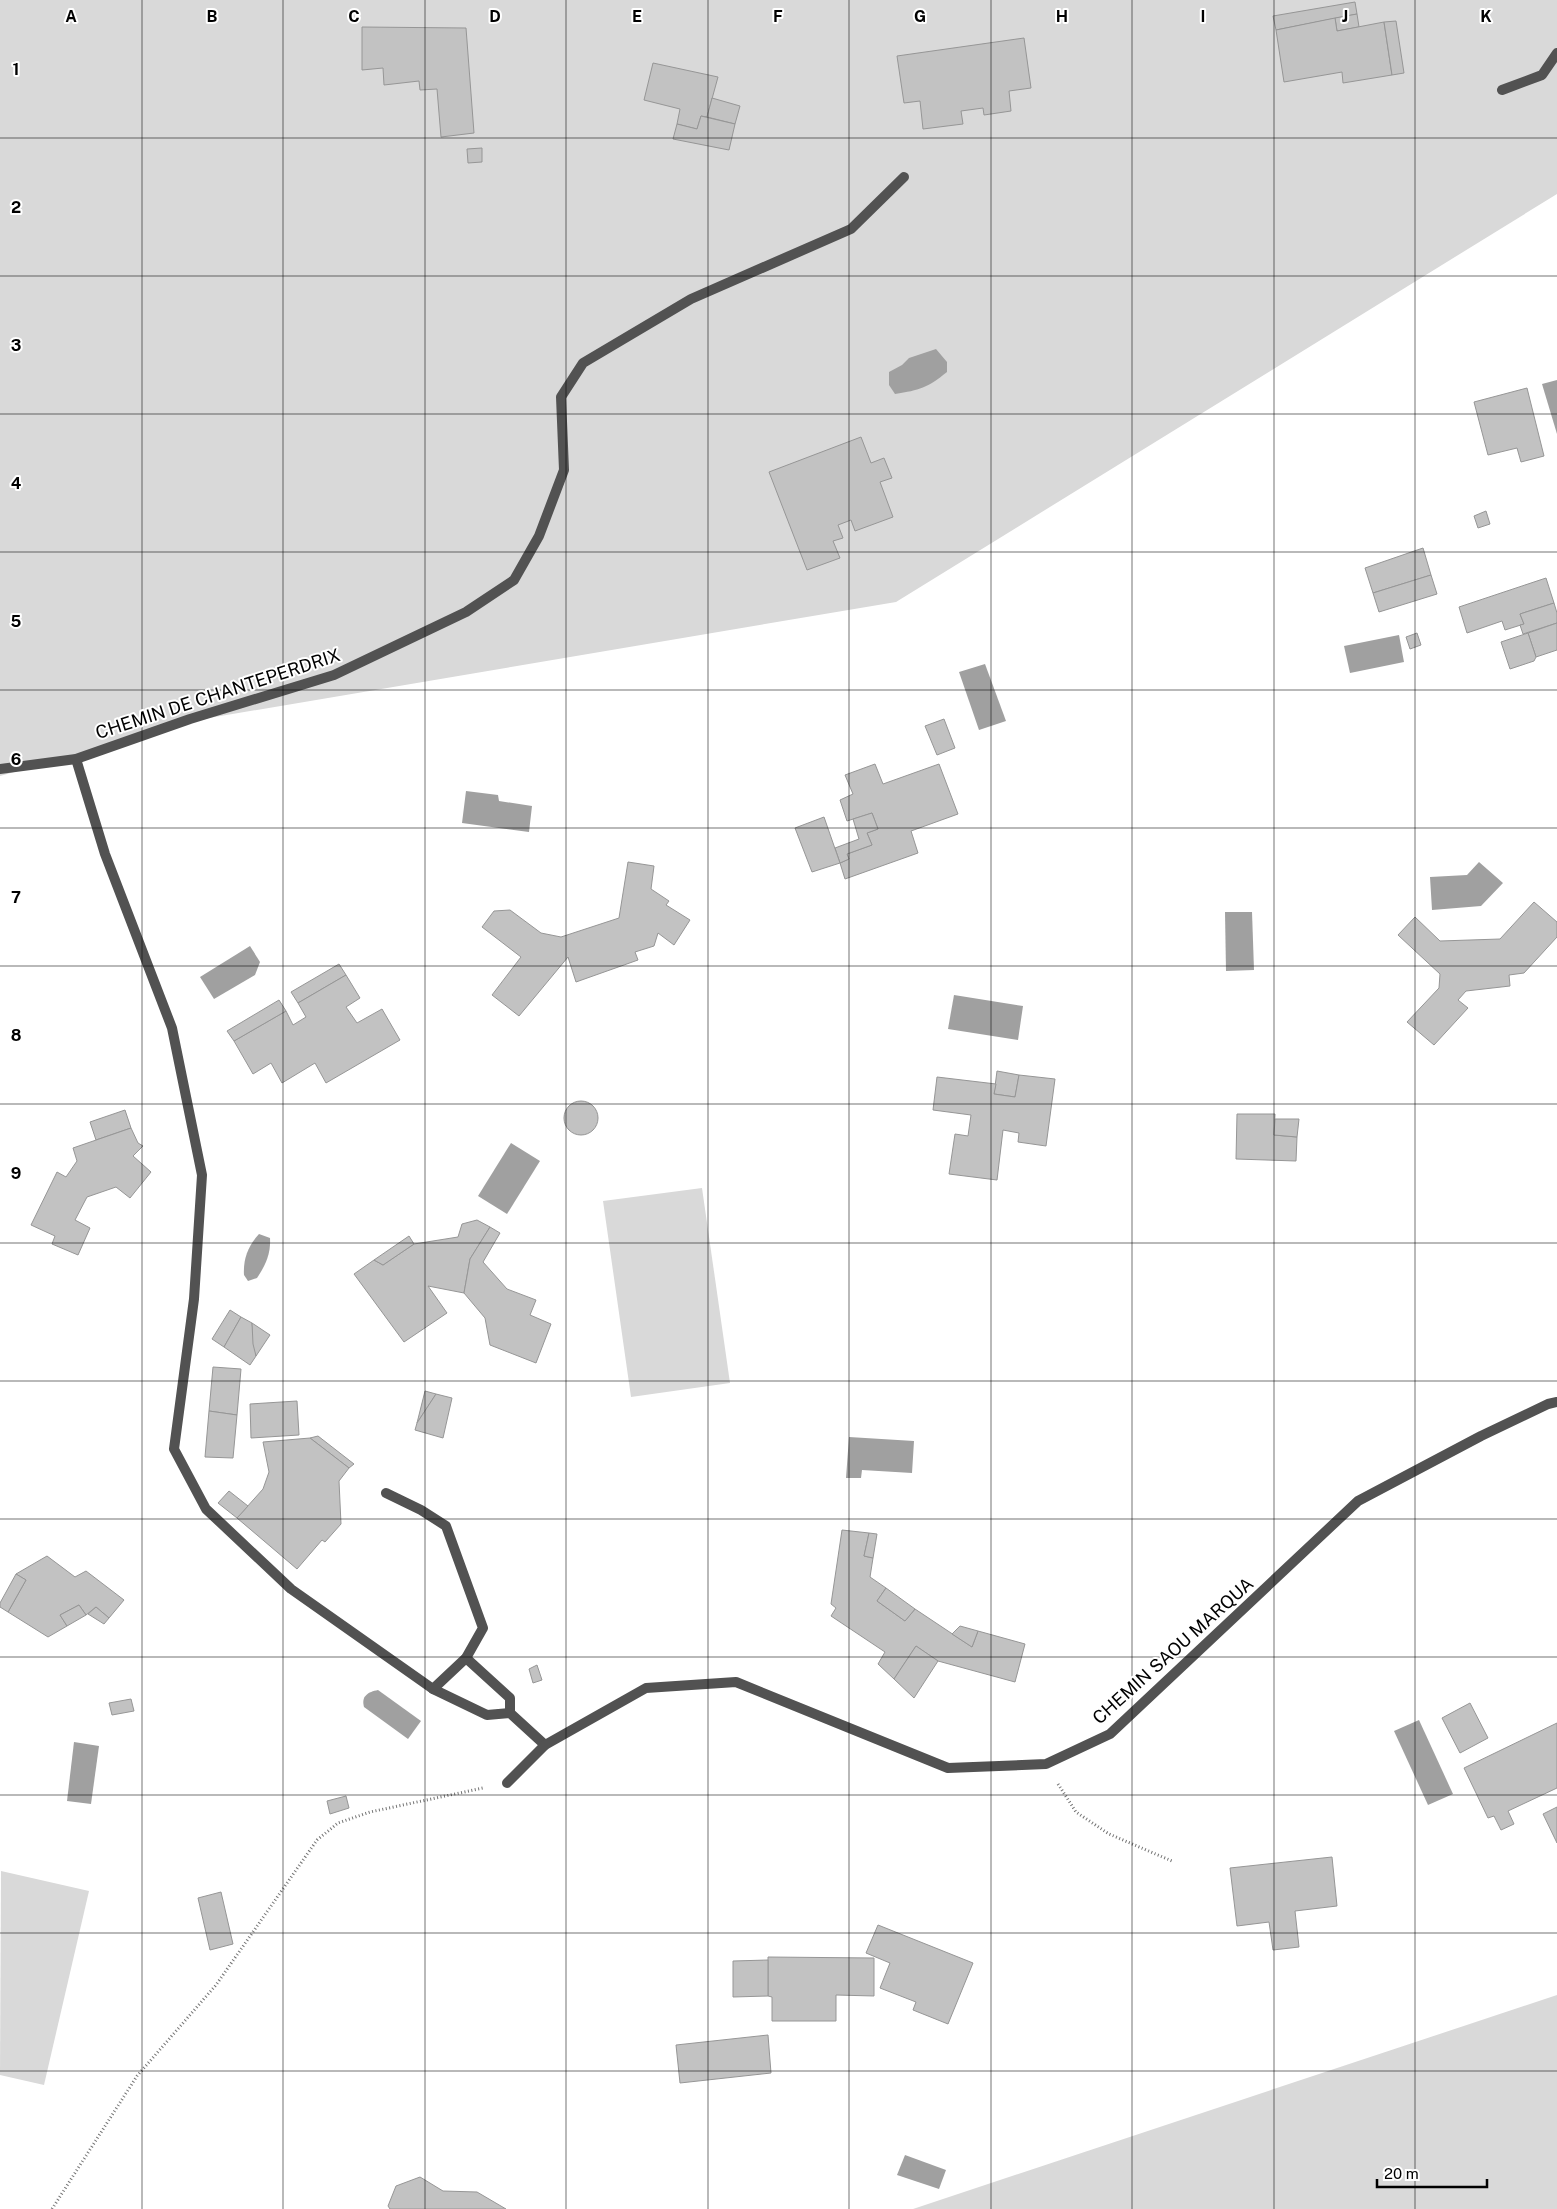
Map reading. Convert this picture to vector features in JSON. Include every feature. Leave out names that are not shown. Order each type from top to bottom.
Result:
[{"type":"street","points":[[1502,90],[1542,76],[1557,53]]},
{"type":"street","name":"CHEMIN DE CHANTEPERDRIX","points":[[0,769],[76,759],[190,720],[334,675],[466,612],[514,580],[539,536],[564,470],[560,397],[583,363],[691,299],[850,229],[904,177]]},
{"type":"street","points":[[76,759],[104,854],[172,1028],[202,1175],[194,1299],[174,1449],[206,1508],[291,1589],[433,1689],[487,1715],[510,1712]]},
{"type":"street","name":"CHEMIN SAOU MARQUA","points":[[507,1783],[545,1745],[646,1688],[736,1682],[948,1768],[1046,1764],[1110,1734],[1358,1501],[1481,1436],[1548,1404],[1557,1402]]},
{"type":"street","points":[[386,1493],[421,1510],[446,1526],[483,1628],[466,1658],[433,1689]]},
{"type":"street","points":[[466,1658],[510,1698],[510,1712],[545,1745]]},
{"type":"path","points":[[1046,1764],[1076,1812],[1109,1834],[1172,1861]]},
{"type":"path","points":[[52,2209],[137,2076],[216,1985],[317,1840],[338,1823],[370,1812],[507,1783]]},
{"type":"shaded area","points":[[0,0],[1557,0],[1557,194],[896,602],[197,720],[0,776]]},
{"type":"shaded area","points":[[936,349],[947,362],[947,372],[923,388],[895,394],[889,385],[889,372],[902,365],[909,358]]},
{"type":"shaded area","points":[[1557,380],[1557,434],[1542,384]]},
{"type":"shaded area","points":[[1399,635],[1404,662],[1350,673],[1344,646]]},
{"type":"shaded area","points":[[985,664],[1006,721],[979,730],[959,672]]},
{"type":"shaded area","points":[[466,791],[498,795],[499,801],[532,806],[529,832],[462,823]]},
{"type":"shaded area","points":[[1479,862],[1503,883],[1481,906],[1432,910],[1430,877],[1467,875]]},
{"type":"shaded area","points":[[1225,912],[1252,912],[1254,970],[1226,971]]},
{"type":"shaded area","points":[[250,946],[260,962],[255,975],[214,999],[200,977]]},
{"type":"shaded area","points":[[954,995],[1023,1006],[1018,1040],[948,1029]]},
{"type":"shaded area","points":[[511,1143],[540,1161],[507,1214],[478,1196]]},
{"type":"shaded area","points":[[702,1188],[730,1383],[631,1397],[603,1201]]},
{"type":"shaded area","points":[[259,1234],[270,1238],[268,1255],[257,1278],[248,1281],[244,1275],[245,1258],[249,1248]]},
{"type":"shaded area","points":[[849,1437],[914,1441],[912,1473],[862,1470],[861,1478],[846,1478]]},
{"type":"shaded area","points":[[378,1690],[421,1721],[408,1739],[364,1707],[364,1697]]},
{"type":"shaded area","points":[[1419,1720],[1453,1794],[1428,1805],[1394,1731]]},
{"type":"shaded area","points":[[74,1742],[99,1746],[91,1804],[67,1801]]},
{"type":"shaded area","points":[[1,1871],[89,1891],[44,2085],[0,2075]]},
{"type":"shaded area","points":[[1557,1995],[1557,2209],[913,2209]]},
{"type":"shaded area","points":[[905,2155],[946,2170],[939,2189],[897,2175]]},
{"type":"building","points":[[1355,2],[1357,14],[1276,30],[1273,16]]},
{"type":"building","points":[[1357,14],[1359,27],[1337,31],[1335,18]]},
{"type":"building","points":[[1335,18],[1337,31],[1384,22],[1392,75],[1343,83],[1342,72],[1284,82],[1276,30]]},
{"type":"building","points":[[1396,21],[1404,73],[1392,75],[1384,22]]},
{"type":"building","points":[[362,27],[466,28],[474,133],[441,137],[437,89],[420,90],[419,81],[384,85],[383,68],[362,70]]},
{"type":"building","points":[[1024,38],[1031,88],[1009,91],[1011,111],[984,115],[983,108],[961,111],[963,124],[923,129],[920,101],[904,103],[897,56]]},
{"type":"building","points":[[653,63],[718,77],[707,117],[701,116],[697,129],[677,124],[680,109],[644,100]]},
{"type":"building","points":[[712,98],[740,106],[735,124],[707,117]]},
{"type":"building","points":[[701,116],[735,124],[729,150],[673,139],[677,124],[697,129]]},
{"type":"building","points":[[482,148],[482,162],[468,163],[467,149]]},
{"type":"building","points":[[1527,388],[1544,456],[1521,462],[1517,448],[1488,455],[1474,402]]},
{"type":"building","points":[[861,437],[871,463],[884,458],[892,478],[880,482],[893,517],[855,531],[851,520],[838,525],[843,538],[833,541],[840,558],[807,570],[769,472]]},
{"type":"building","points":[[1486,511],[1490,524],[1478,528],[1474,516]]},
{"type":"building","points":[[1423,548],[1431,575],[1373,593],[1365,568]]},
{"type":"building","points":[[1431,575],[1437,594],[1379,612],[1373,593]]},
{"type":"building","points":[[1546,578],[1554,603],[1520,614],[1524,624],[1505,630],[1502,621],[1467,633],[1459,607]]},
{"type":"building","points":[[1554,603],[1557,623],[1523,634],[1520,625],[1524,624],[1520,614]]},
{"type":"building","points":[[1557,623],[1557,650],[1536,657],[1528,633]]},
{"type":"building","points":[[1417,633],[1421,645],[1410,649],[1406,637]]},
{"type":"building","points":[[1528,633],[1536,657],[1534,661],[1510,669],[1501,642]]},
{"type":"building","points":[[944,719],[955,748],[937,755],[925,726]]},
{"type":"building","points":[[875,764],[883,784],[939,764],[958,814],[911,831],[918,853],[845,879],[840,863],[849,859],[847,854],[872,845],[867,833],[878,829],[872,813],[847,821],[840,800],[853,794],[845,775]]},
{"type":"building","points":[[872,813],[878,829],[867,833],[872,845],[847,854],[849,859],[840,863],[835,848],[859,839],[853,819]]},
{"type":"building","points":[[824,817],[840,863],[812,872],[795,828]]},
{"type":"building","points":[[628,862],[654,866],[651,889],[669,901],[666,905],[690,920],[674,945],[658,933],[654,946],[635,952],[638,960],[576,982],[568,957],[519,1016],[492,995],[521,957],[482,927],[494,911],[510,910],[541,933],[561,937],[619,918]]},
{"type":"building","points":[[1534,902],[1557,922],[1557,937],[1524,973],[1509,975],[1510,986],[1466,991],[1458,1000],[1468,1008],[1434,1045],[1407,1022],[1439,988],[1440,974],[1398,935],[1415,917],[1440,941],[1500,939]]},
{"type":"building","points":[[339,964],[346,975],[298,1003],[291,992]]},
{"type":"building","points":[[346,975],[360,998],[346,1007],[357,1023],[382,1009],[400,1040],[326,1083],[315,1063],[282,1083],[271,1063],[253,1074],[234,1041],[286,1011],[293,1025],[306,1017],[298,1003]]},
{"type":"building","points":[[279,1000],[286,1011],[234,1041],[227,1031]]},
{"type":"building","points":[[997,1071],[1019,1075],[1015,1097],[994,1094]]},
{"type":"building","points":[[1019,1075],[1055,1079],[1046,1146],[1018,1142],[1019,1133],[1003,1130],[997,1180],[949,1174],[955,1134],[968,1136],[971,1115],[933,1110],[937,1077],[996,1084],[994,1094],[1015,1097]]},
{"type":"building","points":[[581,1101],[588,1102],[593,1106],[597,1111],[597,1125],[593,1130],[588,1134],[581,1135],[574,1134],[569,1130],[565,1125],[564,1118],[565,1111],[569,1106],[574,1102]]},
{"type":"building","points":[[125,1110],[131,1128],[96,1140],[90,1122]]},
{"type":"building","points":[[1237,1114],[1275,1114],[1274,1135],[1297,1137],[1296,1161],[1236,1159]]},
{"type":"building","points":[[1275,1119],[1299,1119],[1297,1137],[1274,1135]]},
{"type":"building","points":[[131,1128],[138,1143],[143,1146],[133,1156],[151,1172],[130,1198],[116,1187],[87,1197],[75,1220],[90,1228],[78,1255],[52,1244],[55,1236],[31,1225],[57,1172],[66,1177],[77,1161],[73,1148]]},
{"type":"building","points":[[477,1220],[490,1227],[470,1259],[464,1293],[428,1286],[447,1313],[404,1342],[354,1274],[374,1260],[383,1265],[414,1244],[458,1237],[462,1224]]},
{"type":"building","points":[[490,1227],[500,1233],[483,1262],[507,1289],[536,1300],[530,1315],[551,1324],[536,1363],[490,1345],[485,1318],[464,1293],[470,1259]]},
{"type":"building","points":[[409,1236],[414,1244],[383,1265],[374,1260]]},
{"type":"building","points":[[230,1310],[241,1317],[224,1347],[212,1339]]},
{"type":"building","points":[[241,1317],[252,1323],[256,1356],[250,1365],[224,1347]]},
{"type":"building","points":[[252,1323],[270,1335],[256,1356],[253,1344]]},
{"type":"building","points":[[213,1367],[241,1369],[237,1415],[209,1411]]},
{"type":"building","points":[[425,1391],[436,1394],[417,1423]]},
{"type":"building","points":[[436,1394],[452,1398],[443,1438],[415,1430],[417,1423]]},
{"type":"building","points":[[297,1401],[299,1435],[251,1438],[250,1404]]},
{"type":"building","points":[[209,1411],[237,1415],[233,1458],[205,1457]]},
{"type":"building","points":[[318,1436],[354,1464],[349,1468],[310,1438]]},
{"type":"building","points":[[310,1438],[349,1468],[339,1481],[341,1524],[325,1542],[322,1540],[297,1569],[237,1518],[263,1489],[269,1472],[263,1442]]},
{"type":"building","points":[[229,1491],[248,1506],[237,1518],[218,1503]]},
{"type":"building","points":[[842,1530],[869,1533],[864,1556],[873,1558],[870,1577],[886,1588],[877,1601],[905,1621],[915,1609],[972,1647],[978,1631],[1025,1644],[1015,1682],[938,1661],[916,1646],[894,1679],[878,1664],[885,1652],[831,1616],[836,1608],[831,1604]]},
{"type":"building","points":[[869,1533],[877,1534],[873,1558],[864,1556]]},
{"type":"building","points":[[47,1556],[75,1577],[86,1571],[124,1600],[109,1618],[96,1607],[86,1615],[79,1605],[60,1615],[67,1626],[48,1637],[8,1612],[26,1580],[16,1574]]},
{"type":"building","points":[[16,1574],[26,1580],[8,1612],[0,1607],[0,1603]]},
{"type":"building","points":[[886,1588],[915,1609],[905,1621],[877,1601]]},
{"type":"building","points":[[79,1605],[86,1615],[67,1626],[60,1615]]},
{"type":"building","points":[[96,1607],[109,1618],[104,1624],[88,1614]]},
{"type":"building","points":[[960,1626],[978,1631],[972,1647],[952,1634]]},
{"type":"building","points":[[916,1646],[938,1661],[914,1698],[894,1679]]},
{"type":"building","points":[[537,1665],[542,1680],[533,1683],[529,1669]]},
{"type":"building","points":[[131,1699],[134,1711],[112,1715],[109,1703]]},
{"type":"building","points":[[1470,1703],[1488,1738],[1460,1753],[1442,1718]]},
{"type":"building","points":[[1557,1723],[1557,1788],[1508,1811],[1514,1824],[1501,1830],[1494,1816],[1488,1818],[1464,1768]]},
{"type":"building","points":[[346,1796],[349,1808],[330,1814],[327,1801]]},
{"type":"building","points":[[1557,1807],[1557,1843],[1543,1814]]},
{"type":"building","points":[[1332,1857],[1337,1906],[1295,1911],[1299,1947],[1273,1950],[1269,1922],[1237,1926],[1230,1868]]},
{"type":"building","points":[[221,1892],[233,1944],[210,1950],[198,1898]]},
{"type":"building","points":[[878,1925],[973,1963],[948,2024],[913,2010],[916,2002],[880,1988],[890,1963],[866,1953]]},
{"type":"building","points":[[768,1957],[874,1958],[874,1996],[836,1995],[836,2021],[772,2021],[772,1997],[768,1996]]},
{"type":"building","points":[[768,1960],[768,1996],[733,1997],[733,1961]]},
{"type":"building","points":[[768,2035],[771,2073],[680,2083],[676,2045]]},
{"type":"building","points":[[420,2177],[443,2191],[477,2192],[506,2209],[390,2209],[388,2206],[396,2186]]}]
